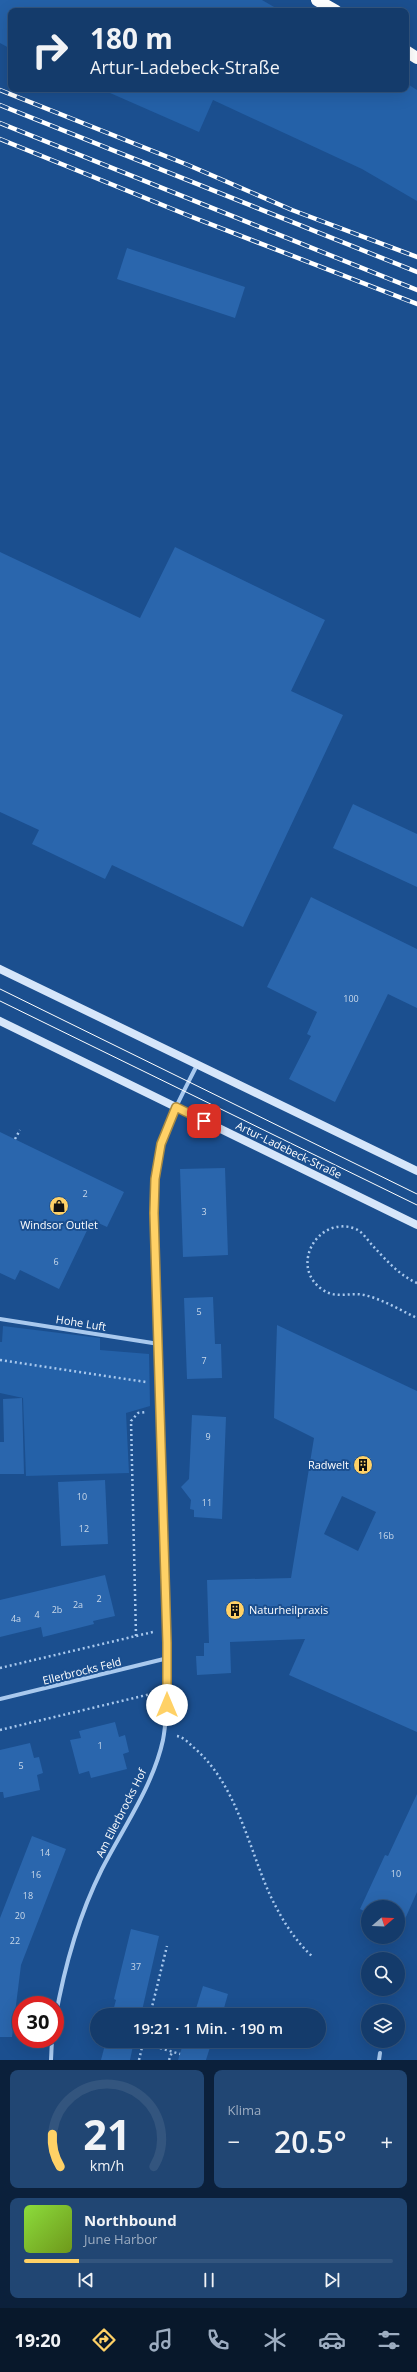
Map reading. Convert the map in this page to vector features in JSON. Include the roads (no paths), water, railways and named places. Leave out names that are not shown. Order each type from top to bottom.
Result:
[{"type":"highway","points":[[317,0],[331,8]]},
{"type":"street","points":[[0,969],[417,1171]]},
{"type":"street","name":"Artur-Ladebeck-Straße","points":[[0,1021],[417,1225]]},
{"type":"street","name":"Am Ellerbrocks Hof","points":[[59,1996],[64,1968],[84,1910],[101,1871],[150,1777],[164,1731],[168,1658],[154,1213],[155,1179],[161,1144],[176,1107],[197,1065]]},
{"type":"street","name":"Hohe Luft","points":[[0,1319],[158,1344]]},
{"type":"street","name":"Ellerbrocks Feld","points":[[0,1699],[168,1658]]},
{"type":"street","points":[[51,2060],[52,2048]]},
{"type":"street","points":[[379,2060],[380,2054]]},
{"type":"tram line","points":[[0,989],[417,1194]]},
{"type":"tram line","points":[[0,1001],[417,1205]]},
{"type":"railway","points":[[0,90],[188,165],[292,210],[417,257]]},
{"type":"railway","points":[[0,105],[417,272]]},
{"type":"railway","points":[[0,123],[417,290]]},
{"type":"railway","points":[[0,139],[192,217],[417,304]]},
{"type":"place","name":"Windsor Outlet","points":[[59,1206]]},
{"type":"place","name":"Radwelt","points":[[363,1465]]},
{"type":"place","name":"Naturheilpraxis","points":[[235,1610]]}]
